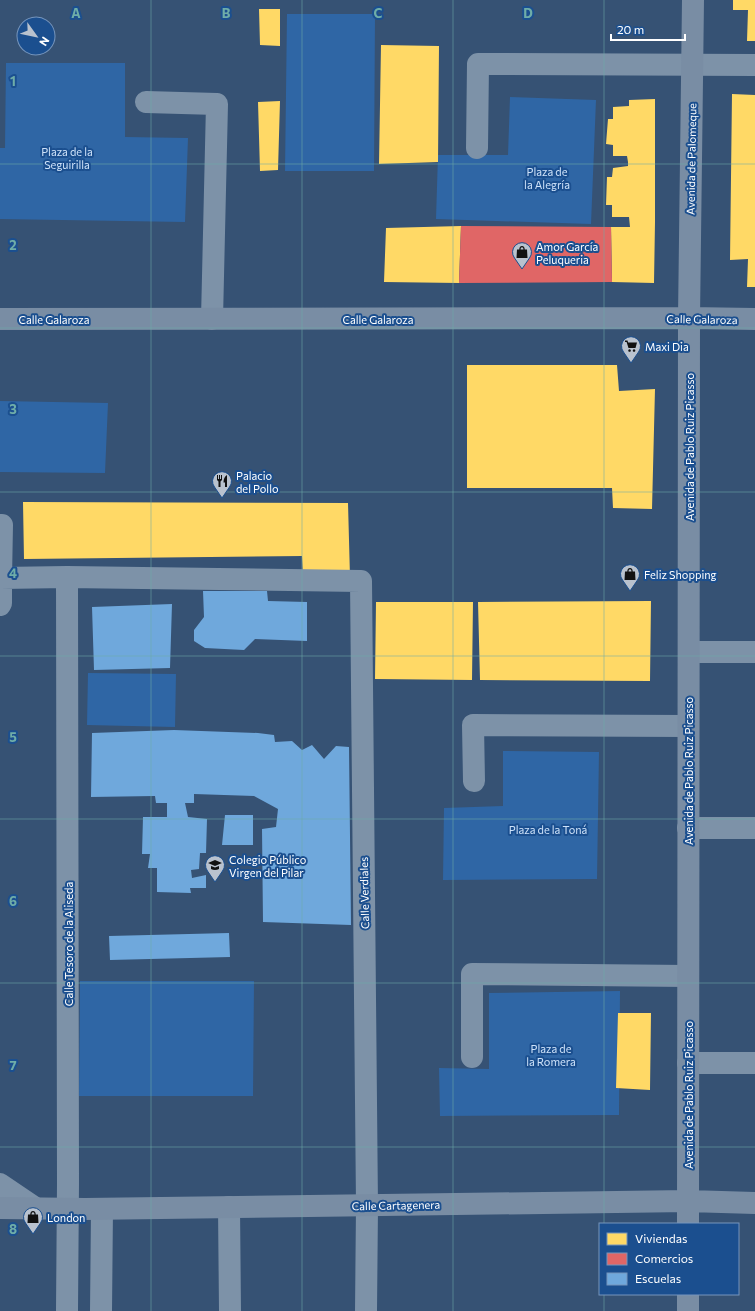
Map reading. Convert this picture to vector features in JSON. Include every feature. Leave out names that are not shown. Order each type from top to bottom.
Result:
[{"type":"street","name":"Avenida de Palomeque","points":[[689,318],[693,0]]},
{"type":"street","points":[[477,148],[478,64],[755,65]]},
{"type":"street","points":[[146,102],[217,104],[212,319]]},
{"type":"street","name":"Calle Galaroza","points":[[0,319],[689,318],[755,320]]},
{"type":"street","name":"Avenida de Pablo Ruiz Picasso","points":[[688,1223],[689,318]]},
{"type":"street","points":[[0,605],[1,525]]},
{"type":"street","points":[[1,578],[67,577]]},
{"type":"street","name":"Calle Verdiales","points":[[67,577],[361,581],[367,1206],[366,1311]]},
{"type":"street","name":"Calle Tesoro de la Aliseda","points":[[67,577],[67,1311]]},
{"type":"street","points":[[689,652],[755,652]]},
{"type":"street","points":[[474,781],[472,725],[688,726]]},
{"type":"street","points":[[688,828],[755,828]]},
{"type":"street","points":[[472,1057],[472,974],[688,976]]},
{"type":"street","points":[[688,1063],[755,1063]]},
{"type":"street","points":[[0,1184],[37,1209]]},
{"type":"street","name":"Calle Cartagenera","points":[[0,1208],[229,1208],[688,1201],[755,1203]]},
{"type":"street","points":[[229,1208],[230,1311]]},
{"type":"street","points":[[101,1311],[102,1209]]},
{"type":"street","points":[[688,1295],[688,1311]]},
{"type":"green space","points":[[287,14],[375,14],[374,171],[285,171]]},
{"type":"green space","name":"Plaza de la Seguirilla","points":[[6,63],[125,63],[125,137],[188,138],[185,222],[0,219],[0,148],[5,148]]},
{"type":"green space","name":"Plaza de la Alegría","points":[[510,97],[596,100],[591,224],[436,219],[438,155],[508,155]]},
{"type":"green space","points":[[0,401],[108,403],[105,473],[0,472]]},
{"type":"green space","points":[[88,673],[176,674],[175,727],[87,725]]},
{"type":"green space","name":"Plaza de la Toná","points":[[503,751],[599,752],[597,879],[443,880],[444,808],[503,806]]},
{"type":"green space","points":[[80,981],[254,981],[253,1096],[79,1096]]},
{"type":"green space","name":"Plaza de la Romera","points":[[620,991],[619,1115],[440,1116],[439,1068],[489,1069],[489,993]]},
{"type":"building: Viviendas","points":[[733,0],[755,0],[755,41],[747,41],[748,10],[733,10]]},
{"type":"building: Viviendas","points":[[259,9],[280,9],[280,46],[260,45]]},
{"type":"building: Viviendas","points":[[381,45],[439,46],[438,162],[379,164]]},
{"type":"building: Viviendas","points":[[732,94],[755,95],[755,287],[747,287],[748,259],[730,260]]},
{"type":"building: Viviendas","points":[[655,99],[654,283],[612,282],[611,227],[630,227],[629,217],[612,217],[612,205],[606,205],[607,177],[612,177],[613,168],[628,166],[627,156],[613,156],[613,145],[606,144],[608,119],[613,119],[613,107],[629,106],[629,100]]},
{"type":"building: Viviendas","points":[[280,101],[278,170],[260,171],[258,102]]},
{"type":"building: Viviendas","points":[[461,226],[459,283],[384,282],[386,228]]},
{"type":"building: Viviendas","points":[[467,365],[617,365],[619,391],[655,389],[652,509],[613,508],[612,488],[467,488]]},
{"type":"building: Viviendas","points":[[23,502],[348,503],[350,577],[303,577],[302,556],[24,559]]},
{"type":"building: Viviendas","points":[[651,601],[650,681],[480,680],[478,602]]},
{"type":"building: Viviendas","points":[[376,602],[473,602],[472,680],[375,679]]},
{"type":"building: Viviendas","points":[[618,1013],[651,1013],[650,1090],[616,1088]]},
{"type":"building: Comercios","points":[[461,226],[611,227],[612,282],[459,283]]},
{"type":"building: Escuelas","points":[[203,591],[267,591],[268,601],[307,602],[307,641],[255,639],[244,650],[205,648],[194,641],[194,630],[204,617]]},
{"type":"building: Escuelas","points":[[172,604],[170,668],[94,670],[92,607]]},
{"type":"building: Escuelas","points":[[174,730],[274,735],[275,742],[292,741],[302,750],[312,745],[324,759],[336,746],[349,747],[351,925],[263,922],[262,829],[276,827],[278,809],[254,796],[194,794],[194,803],[185,803],[188,817],[207,819],[206,853],[200,853],[199,869],[191,870],[192,878],[206,875],[206,888],[190,888],[191,893],[157,892],[157,868],[148,868],[150,854],[142,854],[143,817],[167,817],[167,803],[156,803],[155,796],[91,797],[92,733]]},
{"type":"building: Escuelas","points":[[225,815],[253,815],[253,845],[222,845]]},
{"type":"building: Escuelas","points":[[229,933],[230,957],[110,960],[109,936]]},
{"type":"place","name":"Amor García Peluqueria","points":[[522,269]]},
{"type":"place","name":"Maxi Dia","points":[[631,363]]},
{"type":"place","name":"Palacio del Pollo","points":[[222,498]]},
{"type":"place","name":"Feliz Shopping","points":[[630,591]]},
{"type":"place","name":"Colegio Público Virgen del Pilar","points":[[215,882]]},
{"type":"place","name":"London","points":[[33,1234]]}]
